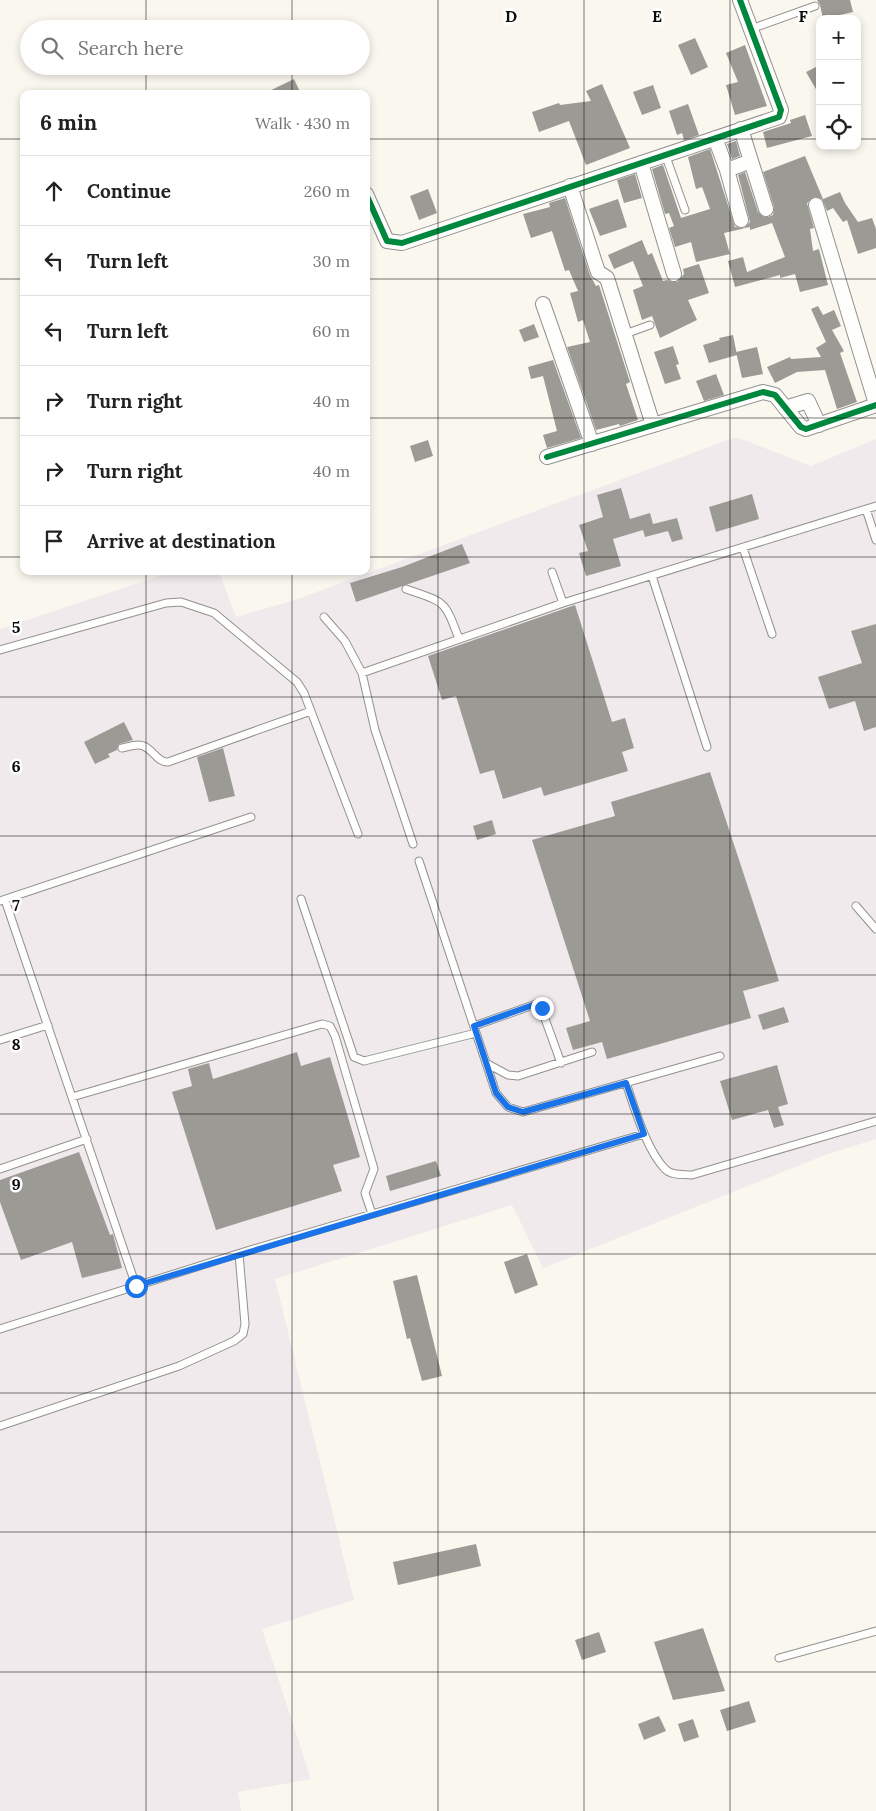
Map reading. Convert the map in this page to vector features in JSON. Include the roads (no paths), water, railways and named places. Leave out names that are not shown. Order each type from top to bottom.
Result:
[{"type":"street","points":[[370,203],[388,241],[402,242],[778,117],[781,110],[740,0]]},
{"type":"street","points":[[741,129],[766,209]]},
{"type":"street","points":[[715,138],[727,170],[741,220]]},
{"type":"street","points":[[727,170],[751,161]]},
{"type":"street","points":[[641,163],[674,274]]},
{"type":"street","points":[[570,186],[598,272],[607,278],[654,425]]},
{"type":"street","points":[[547,457],[763,392],[775,395],[801,427],[806,429],[876,404],[816,205]]},
{"type":"street","points":[[542,304],[592,444]]},
{"type":"street","points":[[785,408],[805,401],[810,402],[819,425]]},
{"type":"lane","points":[[751,29],[815,6]]},
{"type":"lane","points":[[665,154],[685,210]]},
{"type":"lane","points":[[625,334],[650,325]]},
{"type":"lane","points":[[362,673],[563,603],[876,506]]},
{"type":"lane","points":[[866,509],[876,540]]},
{"type":"lane","points":[[743,548],[772,634]]},
{"type":"lane","points":[[552,572],[563,603]]},
{"type":"lane","points":[[652,576],[707,747]]},
{"type":"lane","points":[[406,589],[442,603],[448,610],[459,639]]},
{"type":"lane","points":[[0,650],[153,606],[180,602],[214,613],[287,672],[304,693],[358,834]]},
{"type":"lane","points":[[324,617],[345,641],[362,673],[375,730],[413,844]]},
{"type":"lane","points":[[122,748],[138,745],[148,748],[160,761],[168,762],[311,711]]},
{"type":"lane","points":[[136,1286],[48,1025],[2,901],[251,817]]},
{"type":"lane","points":[[419,861],[496,1093],[508,1107],[523,1112],[720,1056]]},
{"type":"lane","points":[[300,899],[354,1057],[364,1061],[475,1029],[536,1004],[540,1005],[561,1063]]},
{"type":"lane","points":[[856,906],[876,929]]},
{"type":"lane","points":[[72,1097],[322,1024],[330,1026],[335,1036],[374,1169],[365,1193],[372,1214]]},
{"type":"lane","points":[[0,1040],[48,1025]]},
{"type":"lane","points":[[486,1063],[501,1072],[518,1076],[592,1052]]},
{"type":"lane","points":[[626,1083],[644,1134],[666,1169],[674,1174],[692,1175],[876,1121]]},
{"type":"lane","points":[[0,1329],[239,1254],[644,1134]]},
{"type":"lane","points":[[0,1169],[87,1139]]},
{"type":"lane","points":[[0,1426],[179,1366],[234,1341],[243,1334],[245,1324],[239,1254]]},
{"type":"lane","points":[[779,1658],[876,1631]]}]
